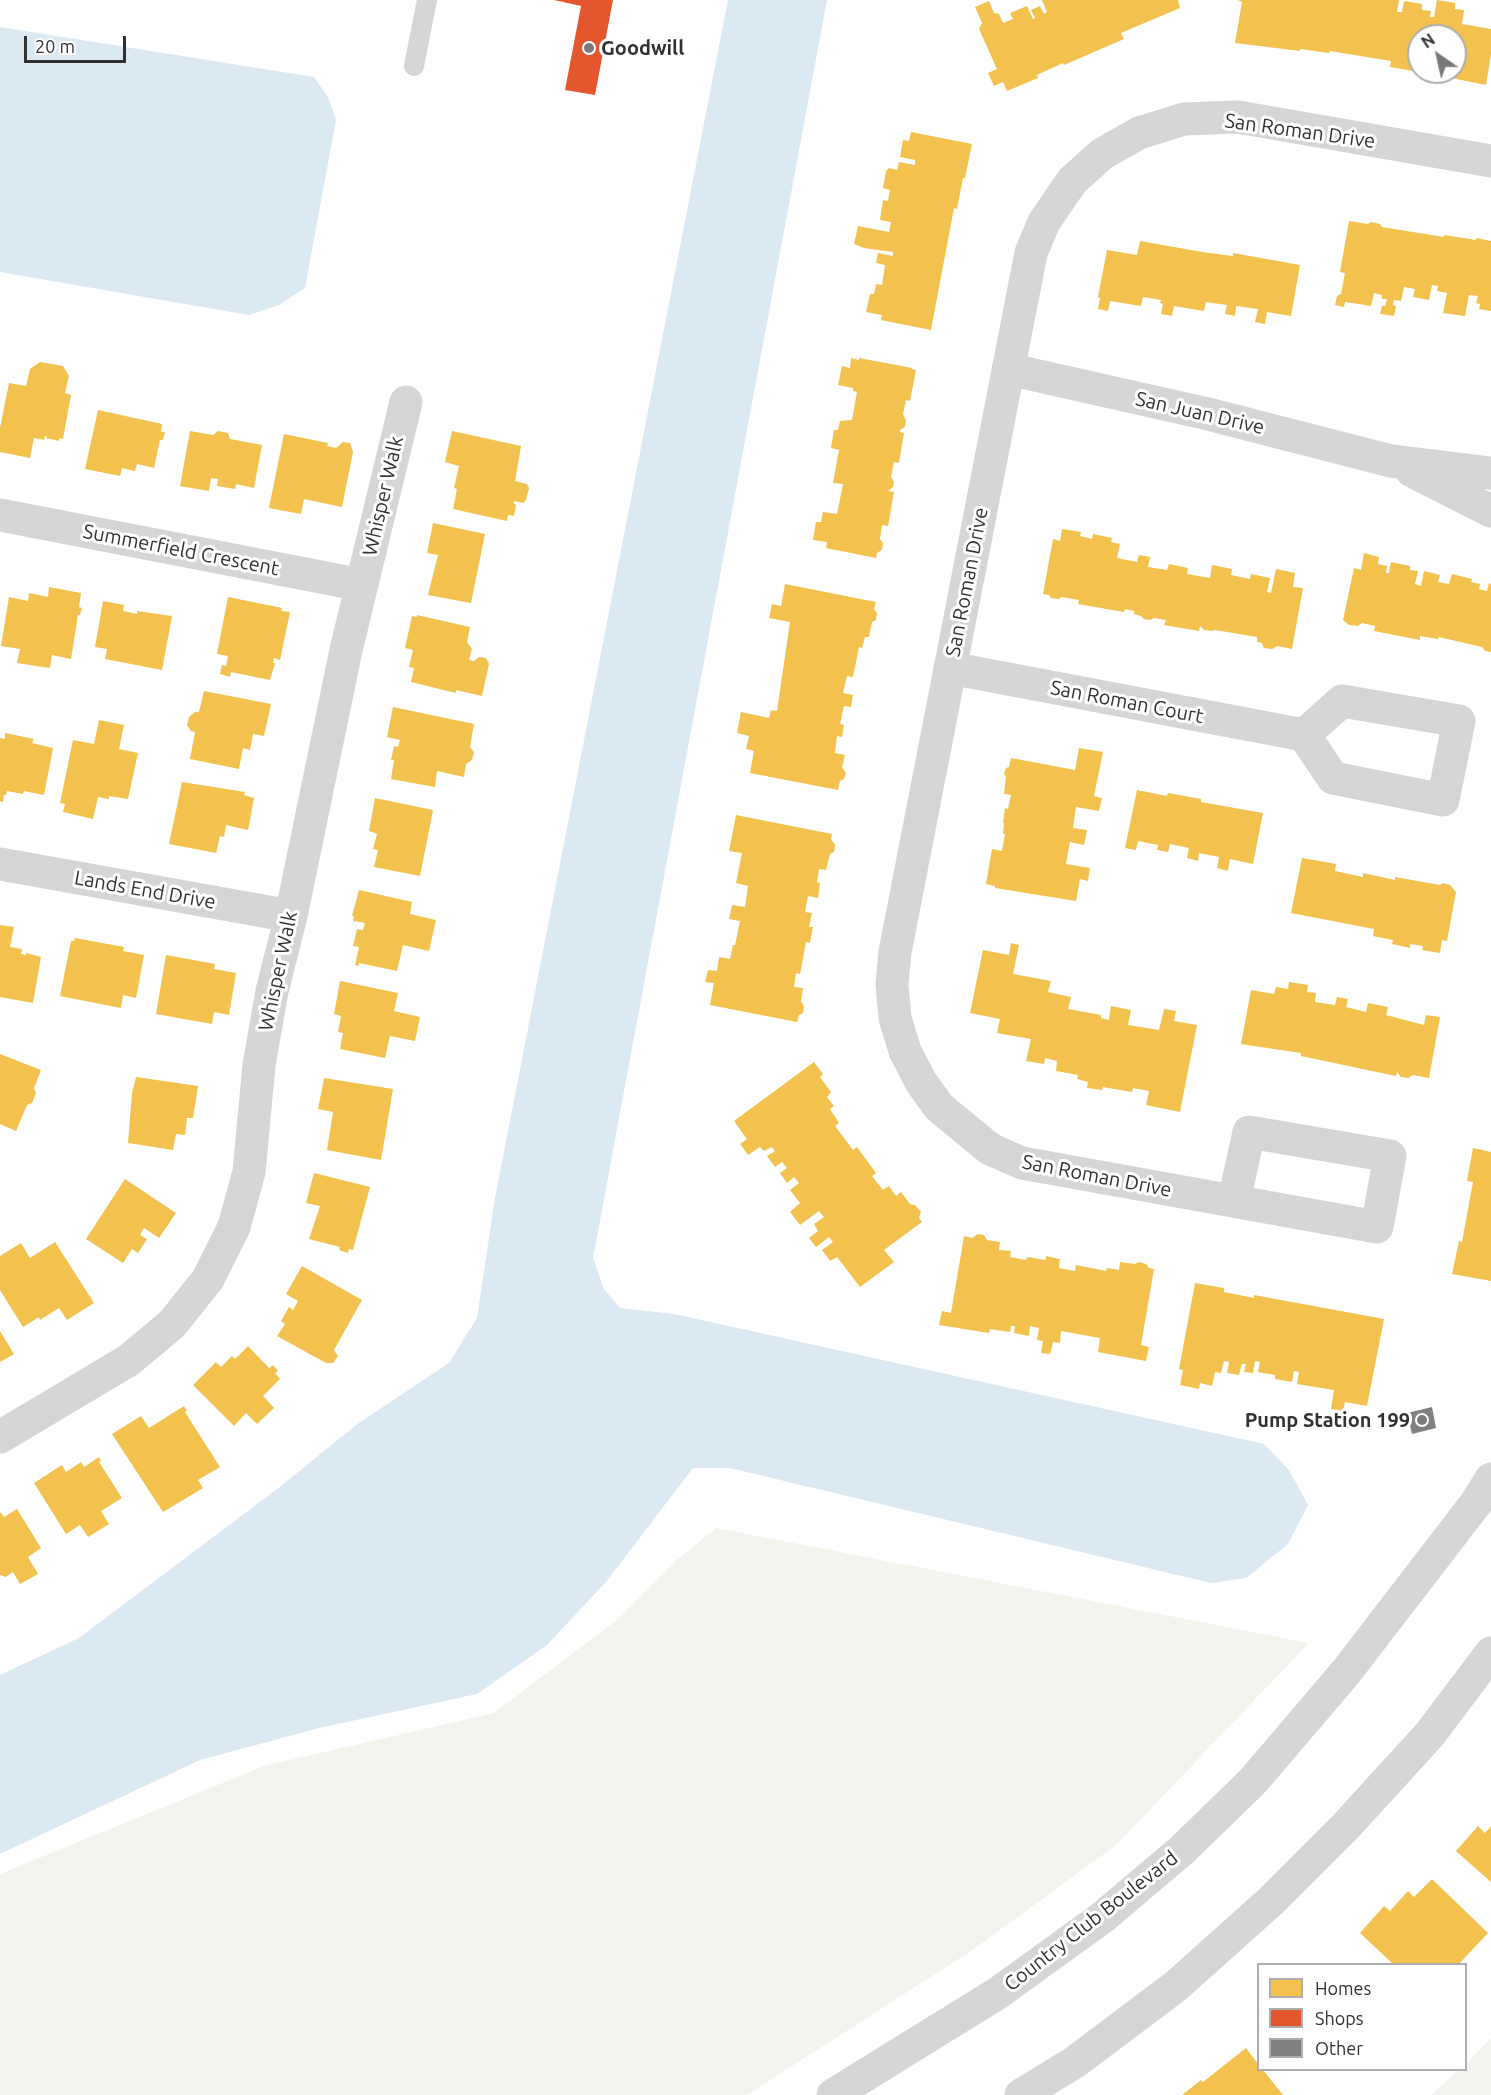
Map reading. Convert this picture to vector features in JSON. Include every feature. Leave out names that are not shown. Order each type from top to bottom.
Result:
[{"type":"street","name":"San Roman Drive","points":[[1234,1201],[1249,1132],[1389,1156],[1377,1227],[1022,1164],[990,1149],[939,1107],[921,1082],[905,1051],[895,1018],[892,984],[897,941],[1031,254],[1044,222],[1072,182],[1102,154],[1139,133],[1184,119],[1238,117],[1491,161]]},
{"type":"street","name":"San Juan Drive","points":[[1008,369],[1208,414],[1391,461],[1491,473]]},
{"type":"street","name":"Whisper Walk","points":[[0,1437],[129,1360],[172,1324],[208,1279],[234,1227],[249,1172],[259,1065],[272,991],[291,916],[346,650],[406,402]]},
{"type":"street","name":"San Juan Drive","points":[[1391,461],[1491,511]]},
{"type":"street","name":"Summerfield Crescent","points":[[0,514],[362,585]]},
{"type":"street","name":"San Roman Court","points":[[950,668],[1304,735]]},
{"type":"street","name":"Lands End Drive","points":[[0,864],[291,916]]},
{"type":"street","name":"Country Club Boulevard","points":[[833,2095],[998,1994],[1102,1917],[1182,1850],[1253,1781],[1346,1672],[1476,1503],[1491,1479]]},
{"type":"street","points":[[1021,2095],[1075,2062],[1176,1986],[1271,1901],[1346,1826],[1430,1734],[1491,1653]]},
{"type":"lane","points":[[414,66],[427,0]]},
{"type":"shaded area","points":[[728,0],[827,0],[593,1258],[604,1289],[620,1308],[674,1314],[1264,1444],[1289,1470],[1308,1505],[1288,1544],[1246,1578],[1211,1583],[730,1468],[693,1468],[606,1582],[547,1645],[477,1694],[319,1728],[200,1760],[0,1854],[0,1675],[79,1638],[281,1486],[356,1425],[449,1363],[477,1318],[495,1198]]},
{"type":"shaded area","points":[[0,27],[314,77],[328,97],[336,120],[305,288],[279,305],[249,315],[0,272]]},
{"type":"shaded area","points":[[716,1528],[1309,1643],[1115,1846],[971,1951],[747,2095],[0,2095],[0,1874],[264,1766],[494,1713],[618,1619],[677,1560]]},
{"type":"shaded area","points":[[1491,2038],[1491,2095],[1431,2095],[1458,2071],[1467,2071],[1467,2063]]},
{"type":"building: Homes","points":[[1042,0],[1178,0],[1180,8],[1121,33],[1124,39],[1064,65],[1063,63],[1037,75],[1038,78],[1007,91],[1003,82],[994,86],[988,73],[997,69],[979,29],[982,23],[975,7],[989,1],[994,13],[999,14],[1003,23],[1013,19],[1010,13],[1027,6],[1033,19],[1035,18],[1031,10],[1040,6],[1044,14],[1047,12]]},
{"type":"building: Homes","points":[[1238,0],[1399,0],[1397,12],[1402,12],[1404,1],[1422,4],[1422,10],[1431,11],[1430,17],[1434,17],[1437,0],[1455,3],[1455,9],[1464,10],[1462,24],[1407,24],[1407,70],[1390,67],[1391,61],[1330,51],[1329,53],[1300,49],[1300,51],[1235,43],[1242,2]]},
{"type":"building: Homes","points":[[1467,25],[1491,29],[1491,54],[1486,85],[1467,81]]},
{"type":"building: Homes","points":[[911,132],[972,144],[957,209],[954,208],[931,330],[881,320],[882,315],[866,312],[870,294],[874,294],[876,284],[882,285],[885,265],[876,263],[878,253],[893,256],[893,252],[864,248],[854,244],[858,226],[889,232],[891,222],[880,220],[883,200],[888,201],[890,190],[883,188],[886,171],[889,168],[897,170],[899,162],[915,165],[915,160],[900,157],[903,140],[909,141]]},
{"type":"building: Homes","points":[[1349,221],[1368,224],[1371,222],[1380,224],[1382,227],[1444,237],[1444,235],[1491,241],[1491,311],[1479,309],[1480,304],[1476,303],[1478,296],[1469,295],[1465,316],[1443,313],[1447,293],[1437,291],[1438,286],[1432,285],[1429,300],[1413,297],[1415,289],[1404,287],[1401,301],[1394,300],[1393,305],[1396,306],[1394,316],[1380,314],[1387,299],[1382,299],[1382,295],[1374,293],[1371,306],[1345,302],[1344,307],[1335,305],[1337,296],[1341,294],[1345,273],[1340,272]]},
{"type":"building: Homes","points":[[1140,241],[1233,256],[1233,253],[1300,265],[1291,316],[1267,312],[1265,324],[1255,322],[1258,309],[1236,306],[1235,316],[1225,314],[1227,305],[1206,302],[1204,311],[1174,306],[1172,316],[1161,314],[1163,304],[1160,303],[1161,300],[1143,297],[1141,306],[1110,301],[1108,311],[1098,309],[1100,298],[1098,297],[1107,250],[1137,255]]},
{"type":"building: Homes","points":[[851,358],[916,370],[910,401],[906,400],[903,414],[906,421],[905,427],[900,430],[904,433],[899,463],[894,462],[891,477],[894,482],[893,487],[888,491],[894,492],[888,526],[882,525],[880,539],[883,543],[882,550],[877,553],[876,558],[826,548],[827,542],[813,540],[816,522],[821,522],[823,512],[837,514],[843,484],[833,483],[839,450],[831,448],[834,430],[838,430],[840,421],[852,420],[857,392],[853,391],[853,388],[838,385],[842,366],[850,368]]},
{"type":"building: Homes","points":[[40,362],[63,366],[69,376],[65,393],[71,395],[63,439],[59,438],[59,441],[46,438],[47,436],[44,440],[34,438],[30,458],[0,452],[0,428],[9,383],[26,386],[30,369]]},
{"type":"building: Homes","points":[[98,410],[162,424],[161,432],[165,432],[163,440],[160,440],[154,468],[137,464],[135,471],[122,468],[120,476],[85,469]]},
{"type":"building: Homes","points":[[190,431],[213,435],[218,431],[228,433],[230,439],[262,445],[254,488],[236,484],[235,489],[217,486],[218,479],[211,478],[209,491],[180,486]]},
{"type":"building: Homes","points":[[452,431],[521,446],[515,481],[527,484],[529,488],[523,503],[514,501],[516,505],[514,516],[508,515],[507,521],[453,509],[457,489],[454,488],[459,466],[445,462]]},
{"type":"building: Homes","points":[[284,434],[328,443],[327,446],[336,448],[343,442],[350,443],[353,452],[342,507],[304,499],[301,514],[269,508]]},
{"type":"building: Homes","points":[[433,523],[485,534],[471,603],[428,595],[438,555],[427,553]]},
{"type":"building: Homes","points":[[1062,529],[1081,532],[1080,536],[1092,539],[1093,534],[1112,538],[1111,542],[1120,544],[1117,558],[1137,562],[1139,555],[1150,557],[1148,567],[1167,570],[1169,564],[1188,568],[1187,574],[1210,578],[1212,565],[1232,569],[1231,575],[1250,579],[1251,574],[1270,578],[1267,592],[1271,593],[1276,569],[1295,573],[1293,587],[1303,588],[1292,649],[1277,646],[1272,649],[1264,648],[1262,643],[1257,642],[1257,637],[1204,630],[1200,626],[1199,631],[1164,625],[1166,620],[1144,619],[1134,614],[1134,611],[1125,609],[1124,612],[1078,604],[1079,600],[1051,598],[1043,594],[1053,539],[1060,541]]},
{"type":"building: Homes","points":[[1364,553],[1379,557],[1378,564],[1387,566],[1386,573],[1389,573],[1391,562],[1410,566],[1410,570],[1418,571],[1415,584],[1421,586],[1424,571],[1440,575],[1438,582],[1449,584],[1452,574],[1472,579],[1471,582],[1480,584],[1479,589],[1487,591],[1489,583],[1491,584],[1491,652],[1485,651],[1482,647],[1439,637],[1438,639],[1420,636],[1420,640],[1374,631],[1375,626],[1362,623],[1358,626],[1349,625],[1343,620],[1354,568],[1361,570]]},
{"type":"building: Homes","points":[[785,584],[876,602],[874,609],[877,613],[876,620],[872,622],[869,637],[865,637],[862,648],[859,647],[853,677],[847,676],[843,693],[853,695],[851,707],[844,706],[840,724],[844,725],[842,737],[837,736],[835,753],[845,755],[842,767],[846,773],[844,779],[840,781],[838,790],[750,773],[754,751],[746,749],[749,736],[737,733],[741,712],[769,718],[771,710],[777,711],[790,622],[769,618],[772,604],[781,606]]},
{"type":"building: Homes","points":[[49,587],[81,593],[79,607],[82,608],[78,615],[71,659],[52,655],[50,668],[17,663],[20,649],[1,646],[9,597],[28,601],[29,593],[48,597]]},
{"type":"building: Homes","points":[[228,597],[282,608],[281,611],[290,612],[280,660],[274,658],[273,663],[275,663],[270,680],[231,672],[230,677],[220,674],[222,665],[226,666],[228,656],[217,654]]},
{"type":"building: Homes","points":[[103,601],[124,605],[123,611],[172,616],[162,670],[105,659],[107,649],[95,647]]},
{"type":"building: Homes","points":[[417,615],[470,627],[467,642],[472,649],[469,660],[474,661],[479,657],[486,658],[489,664],[482,696],[456,690],[456,693],[411,682],[414,668],[409,667],[413,650],[405,648],[412,616],[417,617]]},
{"type":"building: Homes","points":[[204,691],[271,704],[264,736],[253,734],[250,750],[243,748],[239,769],[190,759],[195,732],[191,731],[187,725],[189,717],[199,712]]},
{"type":"building: Homes","points":[[393,707],[474,724],[470,747],[474,752],[472,760],[466,764],[464,777],[437,771],[435,787],[391,779],[394,746],[398,747],[400,740],[387,737]]},
{"type":"building: Homes","points":[[99,720],[124,725],[119,749],[138,753],[128,799],[98,797],[93,819],[63,812],[65,804],[60,803],[73,740],[94,744]]},
{"type":"building: Homes","points":[[5,733],[34,739],[32,743],[53,748],[44,795],[24,791],[23,794],[7,791],[3,802],[0,801],[0,738],[5,739]]},
{"type":"building: Homes","points":[[1079,748],[1103,752],[1094,796],[1102,798],[1099,811],[1076,807],[1073,828],[1087,830],[1084,845],[1070,842],[1066,864],[1090,868],[1088,881],[1080,879],[1076,901],[995,888],[995,886],[986,884],[992,849],[1002,851],[1005,834],[1003,834],[1003,823],[1005,808],[1008,809],[1011,795],[1004,794],[1006,777],[1004,774],[1011,758],[1075,770]]},
{"type":"building: Homes","points":[[182,782],[245,792],[244,795],[254,798],[248,830],[226,825],[224,837],[220,836],[216,853],[169,844]]},
{"type":"building: Homes","points":[[1137,790],[1201,799],[1201,802],[1263,813],[1253,864],[1230,859],[1228,871],[1217,868],[1219,857],[1199,853],[1198,861],[1187,858],[1189,848],[1170,844],[1168,852],[1157,850],[1158,845],[1138,841],[1136,850],[1125,848]]},
{"type":"building: Homes","points":[[375,798],[433,810],[420,876],[374,867],[378,850],[373,849],[377,834],[369,831]]},
{"type":"building: Homes","points":[[736,815],[832,834],[834,852],[830,854],[826,870],[819,869],[818,898],[808,896],[805,912],[812,913],[809,927],[813,927],[810,943],[806,942],[800,974],[796,973],[794,987],[803,988],[801,1001],[804,1007],[797,1022],[710,1005],[714,983],[705,982],[708,970],[717,971],[719,957],[730,959],[740,921],[729,919],[732,905],[745,907],[748,886],[736,883],[742,853],[729,851]]},
{"type":"building: Homes","points":[[1302,858],[1336,864],[1335,871],[1363,877],[1363,873],[1395,880],[1395,877],[1450,885],[1456,892],[1447,941],[1442,940],[1440,953],[1422,950],[1423,946],[1410,944],[1410,948],[1392,944],[1393,940],[1373,936],[1374,929],[1291,913]]},
{"type":"building: Homes","points":[[359,890],[412,902],[410,914],[436,920],[429,951],[403,945],[397,971],[359,963],[359,966],[355,965],[359,947],[353,946],[357,929],[363,930],[365,923],[353,922],[354,916],[352,916]]},
{"type":"building: Homes","points":[[0,925],[14,927],[10,947],[22,949],[21,954],[41,957],[33,1003],[0,997]]},
{"type":"building: Homes","points":[[75,938],[124,947],[123,951],[144,955],[136,998],[123,995],[121,1008],[60,996],[71,941]]},
{"type":"building: Homes","points":[[1011,943],[1019,945],[1013,974],[1051,981],[1048,992],[1071,997],[1068,1009],[1101,1015],[1101,1018],[1109,1020],[1111,1006],[1131,1010],[1128,1025],[1159,1030],[1164,1009],[1176,1011],[1174,1021],[1197,1025],[1180,1112],[1146,1105],[1149,1091],[1133,1088],[1132,1092],[1103,1087],[1102,1090],[1087,1088],[1088,1082],[1077,1079],[1078,1075],[1056,1071],[1057,1061],[1045,1058],[1044,1064],[1026,1061],[1031,1039],[997,1033],[1000,1019],[970,1013],[983,950],[1009,955]]},
{"type":"building: Homes","points":[[166,955],[215,964],[214,969],[236,973],[229,1015],[214,1012],[212,1024],[156,1014]]},
{"type":"building: Homes","points":[[340,981],[398,993],[394,1011],[420,1017],[415,1041],[390,1036],[385,1058],[340,1049],[343,1033],[338,1032],[341,1016],[334,1014]]},
{"type":"building: Homes","points":[[1289,982],[1308,985],[1307,992],[1316,993],[1315,1002],[1335,1005],[1337,997],[1348,999],[1346,1007],[1366,1012],[1368,1003],[1388,1007],[1386,1015],[1424,1025],[1426,1015],[1440,1017],[1429,1078],[1413,1075],[1408,1078],[1401,1077],[1397,1072],[1396,1076],[1301,1056],[1301,1053],[1241,1044],[1251,990],[1274,994],[1276,987],[1288,989]]},
{"type":"building: Homes","points":[[0,1054],[41,1070],[34,1088],[36,1093],[32,1103],[27,1105],[16,1131],[0,1124]]},
{"type":"building: Homes","points":[[814,1062],[823,1074],[820,1077],[831,1092],[827,1097],[834,1106],[830,1109],[839,1123],[835,1126],[853,1150],[857,1147],[876,1173],[872,1176],[883,1190],[889,1186],[896,1196],[901,1192],[910,1204],[915,1205],[921,1212],[919,1218],[922,1222],[884,1250],[894,1262],[860,1287],[837,1257],[830,1261],[822,1250],[833,1242],[829,1237],[816,1247],[809,1238],[818,1231],[814,1224],[824,1217],[819,1211],[800,1225],[790,1212],[800,1203],[790,1190],[799,1183],[794,1177],[787,1183],[780,1173],[787,1168],[782,1162],[775,1167],[767,1156],[775,1151],[772,1147],[764,1151],[760,1147],[748,1155],[740,1144],[747,1139],[734,1121]]},
{"type":"building: Homes","points":[[136,1077],[198,1086],[193,1118],[187,1118],[185,1135],[176,1134],[173,1150],[128,1143],[132,1093]]},
{"type":"building: Homes","points":[[324,1078],[393,1089],[381,1160],[327,1150],[333,1112],[318,1109]]},
{"type":"building: Homes","points":[[1473,1148],[1491,1152],[1491,1281],[1452,1274],[1459,1241],[1462,1242],[1473,1182],[1467,1181]]},
{"type":"building: Homes","points":[[314,1173],[370,1187],[353,1250],[349,1249],[348,1253],[339,1250],[340,1247],[309,1239],[320,1206],[306,1203]]},
{"type":"building: Homes","points":[[125,1179],[176,1213],[159,1238],[144,1228],[140,1235],[147,1239],[138,1253],[132,1249],[123,1263],[86,1239]]},
{"type":"building: Homes","points":[[978,1234],[984,1235],[987,1240],[1000,1242],[999,1250],[1011,1251],[1010,1257],[1046,1260],[1046,1256],[1060,1259],[1059,1268],[1075,1271],[1076,1265],[1106,1271],[1107,1268],[1119,1270],[1120,1262],[1135,1264],[1139,1262],[1154,1269],[1141,1345],[1149,1347],[1146,1361],[1098,1352],[1100,1338],[1061,1331],[1060,1343],[1053,1342],[1050,1354],[1041,1353],[1043,1341],[1037,1340],[1039,1328],[1030,1326],[1029,1336],[1014,1333],[1015,1326],[1011,1326],[1010,1332],[990,1329],[989,1333],[939,1325],[942,1311],[951,1313],[964,1236],[972,1238]]},
{"type":"building: Homes","points":[[55,1242],[94,1303],[67,1320],[59,1308],[23,1327],[0,1290],[0,1256],[21,1243],[30,1258]]},
{"type":"building: Homes","points":[[302,1266],[362,1300],[334,1350],[338,1356],[333,1363],[326,1363],[277,1336],[285,1324],[281,1321],[289,1307],[293,1310],[298,1301],[286,1294]]},
{"type":"building: Homes","points":[[1195,1283],[1224,1288],[1224,1292],[1254,1298],[1254,1295],[1384,1319],[1367,1406],[1345,1402],[1343,1411],[1331,1409],[1334,1390],[1297,1384],[1299,1372],[1294,1371],[1292,1382],[1275,1379],[1275,1375],[1258,1372],[1260,1362],[1255,1361],[1253,1373],[1244,1372],[1246,1364],[1242,1364],[1239,1375],[1227,1373],[1229,1362],[1224,1361],[1221,1373],[1215,1372],[1212,1386],[1200,1383],[1199,1389],[1180,1385],[1183,1370],[1179,1369]]},
{"type":"building: Homes","points":[[0,1331],[14,1354],[0,1362]]},
{"type":"building: Homes","points":[[248,1346],[269,1368],[273,1365],[280,1379],[263,1396],[274,1408],[257,1424],[246,1413],[234,1426],[193,1385],[216,1362],[221,1367],[232,1356],[235,1359]]},
{"type":"building: Homes","points":[[184,1406],[187,1411],[185,1412],[220,1467],[198,1480],[203,1488],[163,1512],[112,1434],[141,1416],[149,1428]]},
{"type":"building: Homes","points":[[99,1457],[101,1461],[99,1462],[122,1498],[101,1511],[109,1524],[88,1537],[80,1525],[66,1534],[34,1483],[62,1465],[66,1472],[81,1462],[84,1467]]},
{"type":"building: Homes","points":[[17,1509],[41,1548],[28,1557],[38,1574],[20,1584],[13,1572],[6,1577],[0,1575],[0,1512],[4,1517]]},
{"type":"building: Homes","points":[[1478,1826],[1485,1833],[1491,1826],[1491,1882],[1456,1851]]},
{"type":"building: Homes","points":[[1432,1879],[1488,1933],[1460,1963],[1392,1963],[1360,1933],[1384,1906],[1390,1911],[1408,1891],[1414,1897]]},
{"type":"building: Homes","points":[[1246,2048],[1257,2063],[1257,2071],[1264,2071],[1283,2095],[1182,2095],[1201,2080],[1203,2082]]},
{"type":"building: Shops","name":"Goodwill","points":[[554,0],[613,0],[595,95],[565,90],[581,6]]},
{"type":"building: Other","name":"Pump Station 199","points":[[1432,1407],[1436,1428],[1412,1434],[1407,1413]]},
{"type":"place","name":"Goodwill","points":[[589,48]]},
{"type":"place","name":"Pump Station 199","points":[[1422,1420]]}]
